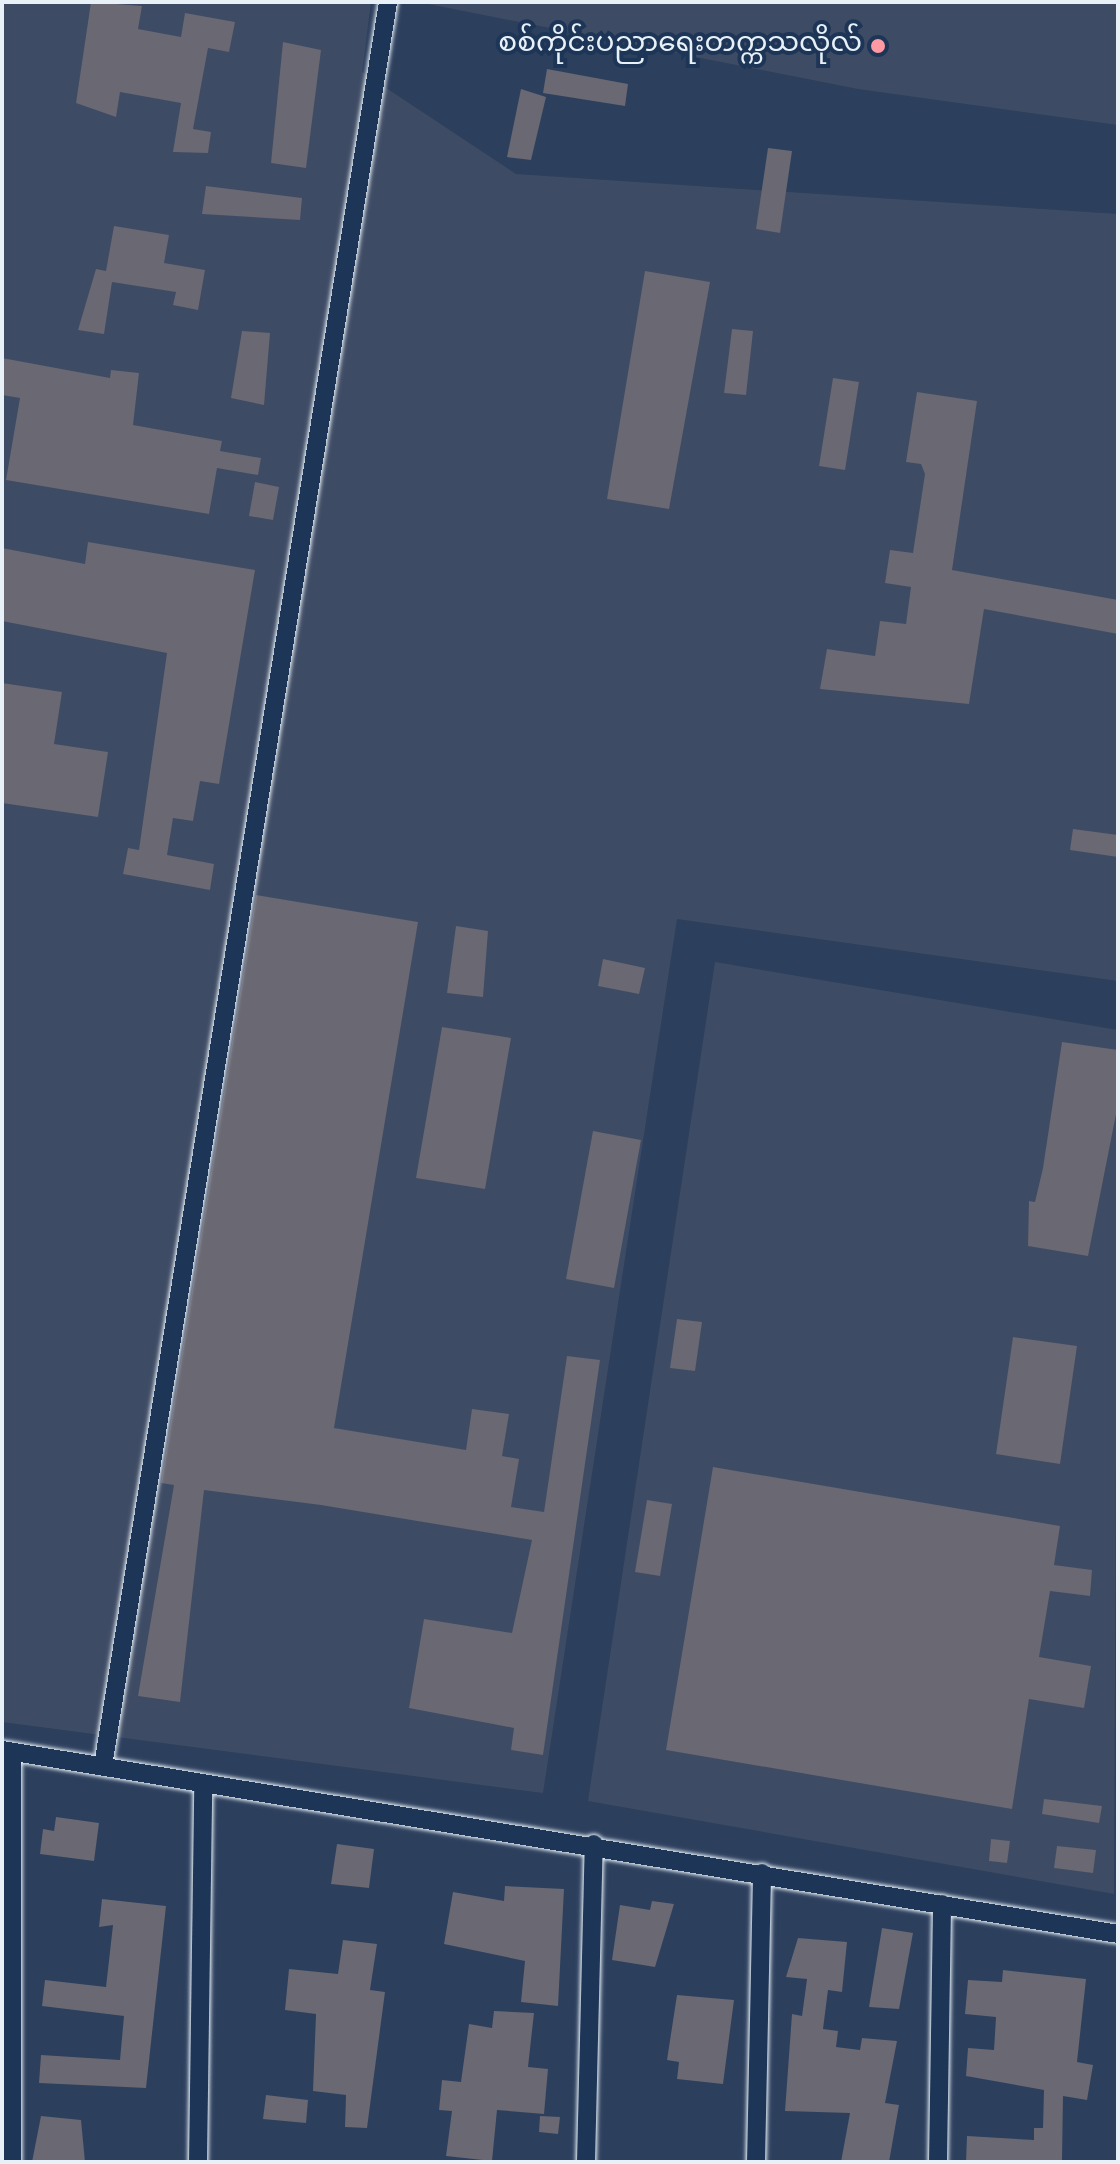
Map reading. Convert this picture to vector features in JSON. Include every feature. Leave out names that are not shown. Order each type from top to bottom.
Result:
[{"type":"street","points":[[103,1766],[388,2]]},
{"type":"street","points":[[12,2162],[7,1751],[203,1786],[594,1844],[1118,1934]]},
{"type":"street","points":[[198,2162],[203,1786]]},
{"type":"street","points":[[586,2162],[594,1844]]},
{"type":"street","points":[[756,2162],[762,1873]]},
{"type":"street","points":[[938,2162],[942,1904]]},
{"type":"shaded area","points":[[2,2],[371,2],[362,72],[516,174],[1118,214],[1118,981],[677,919],[543,1793],[2,1722]]},
{"type":"shaded area","name":"စစ်ကိုင်းပညာရေးတက္ကသလိုလ်","points":[[418,2],[1118,2],[1118,125],[858,89]]},
{"type":"shaded area","points":[[715,962],[1118,1030],[1114,1894],[588,1801]]},
{"type":"building","points":[[91,2],[142,6],[138,29],[181,37],[185,13],[235,22],[229,52],[208,48],[193,129],[211,132],[208,153],[173,152],[181,103],[120,92],[116,117],[76,103]]},
{"type":"building","points":[[283,42],[321,50],[306,168],[271,163]]},
{"type":"building","points":[[547,69],[628,84],[625,106],[543,93]]},
{"type":"building","points":[[521,89],[546,97],[531,160],[507,157]]},
{"type":"building","points":[[768,148],[792,151],[780,233],[756,229]]},
{"type":"building","points":[[206,186],[302,198],[300,220],[202,214]]},
{"type":"building","points":[[114,226],[169,235],[164,263],[205,270],[198,310],[173,305],[176,292],[112,282],[104,334],[78,330],[96,269],[106,271]]},
{"type":"building","points":[[645,271],[710,282],[669,509],[607,499]]},
{"type":"building","points":[[732,329],[753,331],[746,395],[724,393]]},
{"type":"building","points":[[242,331],[270,333],[264,405],[231,398]]},
{"type":"building","points":[[2,358],[110,378],[111,370],[139,373],[133,425],[222,441],[220,451],[261,458],[258,475],[217,468],[209,514],[6,480],[20,398],[2,395]]},
{"type":"building","points":[[833,378],[859,382],[845,470],[819,466]]},
{"type":"building","points":[[917,392],[977,401],[952,570],[1118,600],[1118,634],[984,609],[969,704],[820,689],[827,649],[875,656],[880,621],[906,624],[911,587],[885,583],[890,550],[913,553],[925,474],[921,464],[906,462]]},
{"type":"building","points":[[255,482],[279,487],[273,520],[249,516]]},
{"type":"building","points":[[88,542],[255,570],[219,784],[200,781],[193,821],[173,818],[167,855],[214,864],[210,890],[123,874],[128,848],[139,850],[167,653],[2,621],[2,548],[85,564]]},
{"type":"building","points":[[2,683],[62,692],[54,744],[108,752],[98,817],[2,803]]},
{"type":"building","points":[[1073,829],[1118,835],[1118,857],[1070,850]]},
{"type":"building","points":[[256,895],[418,922],[334,1428],[466,1450],[472,1409],[509,1414],[502,1456],[519,1459],[511,1507],[544,1512],[567,1356],[600,1360],[543,1755],[511,1750],[514,1728],[409,1708],[424,1619],[512,1633],[532,1540],[321,1505],[204,1490],[180,1702],[138,1696],[174,1485],[161,1483]]},
{"type":"building","points":[[456,926],[488,931],[483,997],[447,993]]},
{"type":"building","points":[[603,959],[645,968],[639,994],[598,986]]},
{"type":"building","points":[[442,1027],[511,1038],[485,1189],[416,1178]]},
{"type":"building","points":[[1062,1042],[1118,1050],[1118,1104],[1088,1256],[1028,1246],[1029,1201],[1035,1202],[1043,1168]]},
{"type":"building","points":[[593,1131],[641,1140],[614,1288],[566,1279]]},
{"type":"building","points":[[677,1319],[702,1322],[695,1371],[670,1368]]},
{"type":"building","points":[[1013,1337],[1077,1346],[1060,1464],[996,1454]]},
{"type":"building","points":[[713,1467],[1060,1526],[1054,1565],[1092,1570],[1090,1596],[1050,1591],[1039,1657],[1091,1666],[1084,1708],[1029,1699],[1012,1809],[666,1750]]},
{"type":"building","points":[[647,1500],[672,1504],[660,1576],[635,1572]]},
{"type":"building","points":[[1044,1799],[1102,1806],[1099,1823],[1042,1814]]},
{"type":"building","points":[[56,1817],[99,1823],[94,1861],[40,1854],[43,1829],[54,1831]]},
{"type":"building","points":[[991,1839],[1010,1841],[1007,1863],[989,1861]]},
{"type":"building","points":[[337,1844],[374,1849],[369,1888],[331,1884]]},
{"type":"building","points":[[1057,1846],[1096,1850],[1093,1873],[1054,1868]]},
{"type":"building","points":[[505,1886],[564,1889],[558,2006],[521,2002],[525,1961],[444,1944],[453,1892],[504,1901]]},
{"type":"building","points":[[102,1899],[166,1906],[146,2088],[39,2083],[41,2055],[120,2060],[124,2016],[42,2006],[45,1980],[106,1987],[113,1925],[99,1927]]},
{"type":"building","points":[[652,1901],[674,1904],[655,1967],[612,1960],[620,1905],[650,1910]]},
{"type":"building","points":[[882,1928],[913,1933],[899,2009],[869,2007]]},
{"type":"building","points":[[798,1938],[847,1942],[842,1992],[828,1990],[823,2029],[838,2031],[836,2047],[860,2050],[862,2038],[897,2041],[885,2103],[899,2105],[889,2162],[841,2162],[850,2113],[785,2111],[792,2014],[802,2016],[807,1979],[786,1977]]},
{"type":"building","points":[[343,1940],[377,1944],[370,1990],[385,1992],[367,2128],[345,2127],[346,2095],[313,2091],[316,2014],[285,2010],[289,1969],[338,1974]]},
{"type":"building","points":[[1003,1970],[1086,1979],[1077,2062],[1093,2065],[1087,2100],[1063,2096],[1062,2160],[966,2162],[967,2136],[1034,2140],[1034,2128],[1043,2128],[1044,2090],[966,2076],[968,2048],[994,2050],[996,2017],[965,2014],[968,1980],[1002,1982]]},
{"type":"building","points":[[677,1995],[734,2000],[723,2084],[677,2079],[679,2062],[667,2060]]},
{"type":"building","points":[[494,2011],[534,2013],[528,2067],[548,2069],[544,2114],[497,2110],[492,2161],[446,2156],[452,2111],[439,2110],[442,2080],[461,2082],[469,2024],[492,2028]]},
{"type":"building","points":[[266,2095],[308,2100],[306,2123],[263,2119]]},
{"type":"building","points":[[41,2116],[81,2120],[85,2162],[32,2162]]},
{"type":"building","points":[[540,2116],[560,2117],[558,2134],[539,2132]]},
{"type":"place","name":"စစ်ကိုင်းပညာရေးတက္ကသလိုလ်","points":[[878,46]]}]
